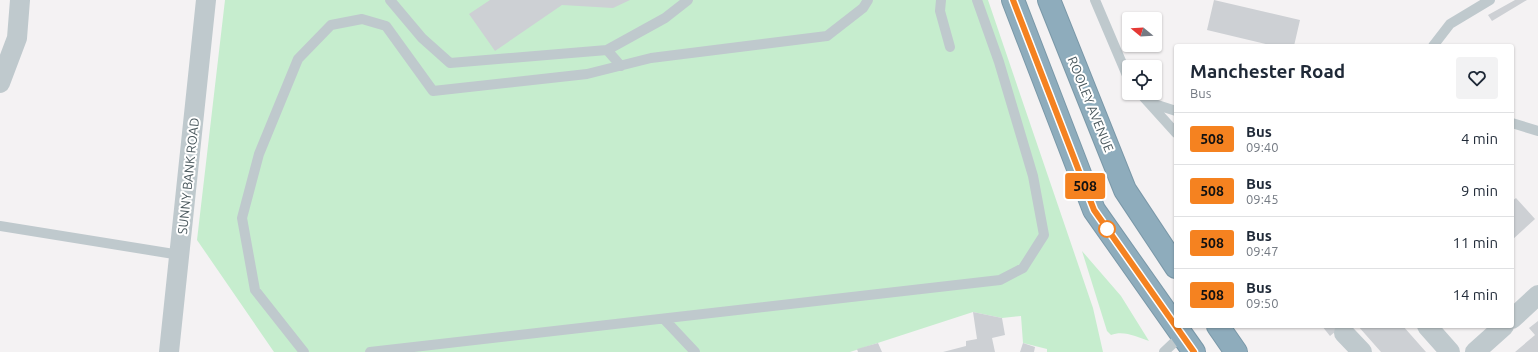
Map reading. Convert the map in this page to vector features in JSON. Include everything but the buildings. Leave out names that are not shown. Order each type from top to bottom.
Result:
[{"type":"highway","points":[[1013,0],[1094,210],[1174,324]]},
{"type":"highway","name":"ROOLEY AVENUE","points":[[1049,0],[1125,190],[1174,264]]},
{"type":"highway","points":[[1177,328],[1188,344]]},
{"type":"highway","points":[[1219,328],[1236,352]]},
{"type":"street","points":[[0,83],[17,38],[20,0]]},
{"type":"street","name":"SUNNY BANK ROAD","points":[[169,352],[206,0]]},
{"type":"street","points":[[1514,317],[1538,295]]},
{"type":"street","points":[[1429,328],[1450,352]]},
{"type":"street","points":[[1476,352],[1502,328]]},
{"type":"street","points":[[1344,333],[1362,352]]},
{"type":"lane","points":[[390,0],[422,38],[450,63],[607,50],[665,18],[688,0]]},
{"type":"lane","points":[[304,352],[255,290],[242,218],[259,154],[298,59],[331,25],[362,19],[386,26],[433,91],[587,74],[651,58],[827,36],[863,8],[868,0]]},
{"type":"lane","points":[[941,0],[940,11],[950,47]]},
{"type":"lane","points":[[370,352],[1000,280],[1023,268],[1044,235],[1033,176],[999,62],[977,0]]},
{"type":"lane","points":[[1095,0],[1122,64]]},
{"type":"lane","points":[[1435,44],[1450,24],[1490,0]]},
{"type":"lane","points":[[607,50],[621,66]]},
{"type":"lane","points":[[1148,102],[1174,110]]},
{"type":"lane","points":[[1148,102],[1174,131]]},
{"type":"lane","points":[[1514,124],[1538,130]]},
{"type":"lane","points":[[0,226],[180,255]]},
{"type":"lane","points":[[664,319],[695,352]]},
{"type":"lane","points":[[1164,352],[1188,344]]},
{"type":"green space","points":[[225,0],[988,0],[1093,308],[1103,352],[1047,352],[1047,349],[1023,343],[1021,316],[1002,318],[973,312],[850,352],[274,352],[197,240]]},
{"type":"green space","points":[[1082,251],[1121,296],[1149,341],[1121,333],[1111,335],[1107,331]]},
{"type":"bus line","name":"508","points":[[1013,0],[1019,19],[1094,210],[1174,324]]},
{"type":"bus line","name":"508","points":[[1177,328],[1194,352]]}]
